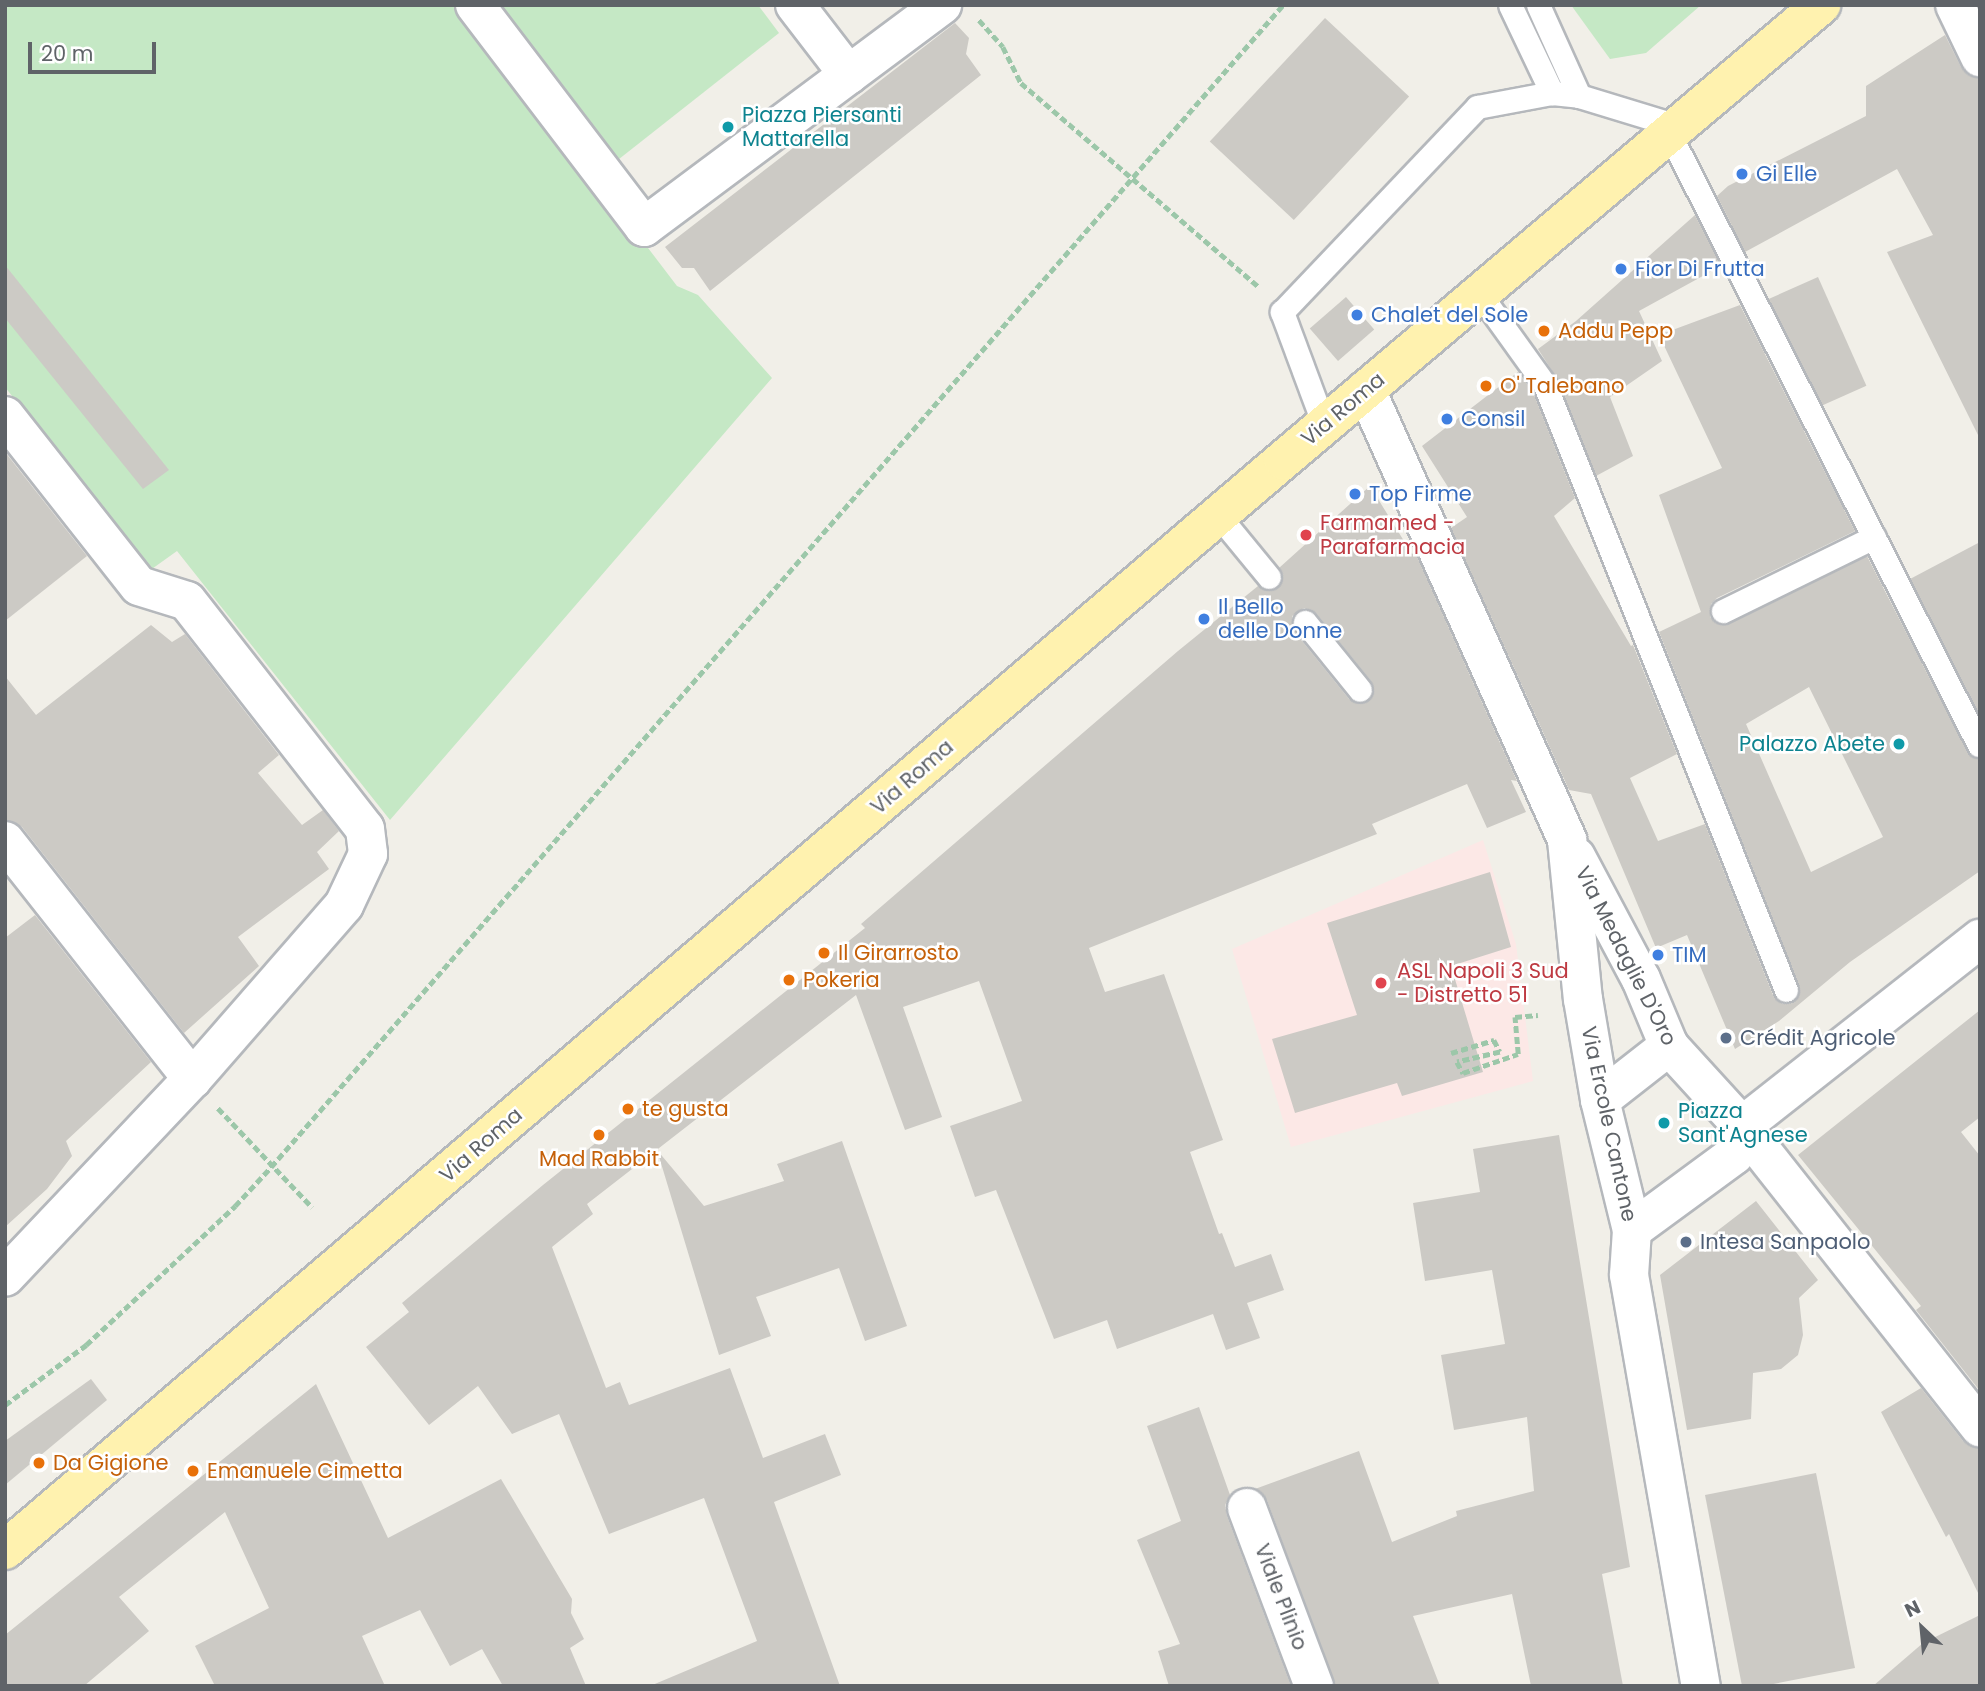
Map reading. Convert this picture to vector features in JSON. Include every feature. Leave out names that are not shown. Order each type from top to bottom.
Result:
[{"type":"main road","name":"Via Roma","points":[[5,1550],[1218,515],[1821,5]]},
{"type":"street","points":[[475,5],[644,227],[849,75],[958,10]]},
{"type":"street","points":[[795,5],[849,75]]},
{"type":"street","points":[[1955,5],[1980,57]]},
{"type":"street","name":"Via Ercole Cantone","points":[[1366,390],[1567,840],[1583,999],[1601,1100],[1632,1230],[1629,1275],[1700,1686]]},
{"type":"street","points":[[5,416],[139,586],[187,601],[365,829],[368,853],[344,905],[192,1079],[7,1271]]},
{"type":"street","name":"Via Medaglie D'Oro","points":[[1567,840],[1641,979],[1669,1046],[1742,1126],[1980,1427]]},
{"type":"street","points":[[5,841],[192,1079]]},
{"type":"street","points":[[1632,1230],[1734,1155],[1742,1126],[1980,939]]},
{"type":"street","points":[[1601,1100],[1669,1046]]},
{"type":"street","name":"Viale Plinio","points":[[1247,1508],[1314,1686]]},
{"type":"lane","points":[[1510,5],[1552,93]]},
{"type":"lane","points":[[1538,5],[1578,96]]},
{"type":"lane","points":[[1324,425],[1283,312],[1477,107],[1552,93],[1578,96],[1673,130],[1979,745]]},
{"type":"lane","points":[[1479,293],[1545,385],[1786,990]]},
{"type":"lane","points":[[1218,515],[1269,577]]},
{"type":"lane","points":[[1723,611],[1874,537]]},
{"type":"lane","points":[[1305,622],[1360,690]]},
{"type":"path","points":[[5,1405],[86,1345],[271,1167],[1283,5]]},
{"type":"path","points":[[958,10],[1003,47],[1021,83],[1262,290]]},
{"type":"path","points":[[1451,1053],[1494,1040],[1500,1052],[1457,1062],[1462,1073],[1518,1054],[1515,1017],[1538,1016]]},
{"type":"path","points":[[192,1079],[312,1208]]},
{"type":"shaded area","name":"ASL Napoli 3 Sud - Distretto 51","points":[[1483,840],[1516,944],[1533,1081],[1291,1147],[1232,949]]},
{"type":"green space","points":[[5,5],[463,5],[677,286],[698,295],[772,378],[390,820],[177,551],[149,571],[5,387]]},
{"type":"green space","points":[[494,5],[758,5],[779,33],[614,163]]},
{"type":"green space","points":[[1571,5],[1701,5],[1646,53],[1610,59]]},
{"type":"building","points":[[1325,18],[1409,96],[1294,220],[1210,142]]},
{"type":"building","points":[[955,23],[969,38],[966,54],[981,75],[710,291],[694,268],[682,268],[665,247]]},
{"type":"building","points":[[1945,35],[1961,67],[1968,75],[1980,79],[1980,439],[1887,252],[1933,235],[1897,169],[1745,252],[1717,196],[1728,186],[1866,116],[1866,86]]},
{"type":"building","points":[[1695,215],[1721,266],[1639,311],[1662,361],[1610,397],[1633,456],[1596,476],[1558,380],[1538,349],[1576,321]]},
{"type":"building","points":[[5,265],[169,470],[143,489],[5,318]]},
{"type":"building","points":[[1818,277],[1866,386],[1817,408],[1769,299]]},
{"type":"building","points":[[1346,297],[1374,329],[1338,361],[1310,328]]},
{"type":"building","points":[[1740,305],[1855,531],[1717,598],[1711,604],[1710,617],[1716,623],[1729,624],[1867,556],[1967,751],[1980,759],[1980,871],[1850,962],[1779,1021],[1735,1049],[1687,935],[1656,948],[1591,794],[1569,790],[1451,528],[1467,517],[1422,446],[1518,372],[1533,392],[1575,498],[1554,516],[1631,646],[1633,645],[1677,754],[1630,778],[1658,841],[1705,824],[1773,995],[1783,1004],[1792,1003],[1800,993],[1799,985],[1659,632],[1701,612],[1659,495],[1722,468],[1659,335]],"holes":[[[1809,687],[1883,837],[1811,872],[1746,724]]]},
{"type":"building","points":[[5,452],[87,556],[5,621]]},
{"type":"building","points":[[1370,486],[1412,554],[1415,552],[1517,781],[1511,780],[1526,812],[1487,828],[1467,784],[1372,824],[1377,834],[1089,948],[1105,992],[1164,974],[1223,1140],[1190,1152],[1219,1234],[1222,1233],[1235,1267],[1271,1254],[1284,1290],[1247,1303],[1260,1338],[1226,1350],[1213,1314],[1117,1349],[1107,1320],[1054,1339],[996,1190],[975,1197],[950,1126],[1022,1101],[979,981],[903,1007],[942,1117],[905,1130],[856,995],[587,1204],[593,1214],[552,1247],[606,1388],[620,1382],[629,1405],[730,1368],[763,1458],[825,1434],[841,1475],[774,1502],[840,1686],[650,1686],[757,1641],[704,1498],[609,1534],[559,1414],[512,1434],[478,1386],[429,1425],[366,1347],[409,1312],[402,1303],[543,1185],[865,928],[861,924],[1178,651],[1258,586],[1271,591],[1278,587],[1283,575],[1279,568]],"holes":[[[1304,608],[1316,613],[1371,681],[1373,694],[1368,701],[1356,703],[1349,699],[1294,631],[1292,616]]]},
{"type":"building","points":[[1980,542],[1980,716],[1910,579]]},
{"type":"building","points":[[151,625],[172,642],[185,634],[279,755],[258,773],[302,825],[323,810],[339,831],[317,852],[329,869],[238,937],[259,966],[184,1033],[22,827],[5,820],[5,676],[36,715]]},
{"type":"building","points":[[1490,872],[1511,947],[1451,966],[1483,1072],[1402,1096],[1397,1083],[1295,1113],[1272,1039],[1357,1015],[1327,923]]},
{"type":"building","points":[[35,915],[151,1062],[66,1141],[72,1156],[47,1189],[5,1227],[5,938]]},
{"type":"building","points":[[1980,1010],[1980,1117],[1961,1132],[1980,1156],[1980,1391],[1916,1310],[1921,1306],[1798,1155]]},
{"type":"building","points":[[1559,1135],[1630,1567],[1602,1574],[1623,1686],[1531,1686],[1512,1594],[1413,1616],[1440,1686],[1335,1686],[1267,1500],[1255,1489],[1359,1451],[1392,1542],[1457,1516],[1456,1511],[1534,1491],[1527,1417],[1454,1430],[1441,1355],[1505,1344],[1492,1270],[1425,1281],[1413,1203],[1480,1192],[1473,1149]]},
{"type":"building","points":[[842,1141],[907,1326],[865,1341],[839,1268],[756,1297],[771,1336],[719,1355],[657,1150],[704,1206],[784,1181],[777,1164]]},
{"type":"building","points":[[1756,1201],[1818,1280],[1799,1298],[1803,1335],[1798,1355],[1781,1369],[1753,1373],[1751,1419],[1687,1430],[1660,1275]]},
{"type":"building","points":[[91,1379],[107,1400],[5,1485],[5,1441]]},
{"type":"building","points":[[316,1384],[388,1538],[501,1479],[572,1599],[571,1613],[584,1639],[570,1648],[586,1686],[503,1686],[482,1649],[450,1666],[420,1610],[362,1636],[385,1686],[215,1686],[195,1646],[269,1608],[225,1512],[119,1597],[149,1631],[84,1686],[5,1686],[5,1635]]},
{"type":"building","points":[[1921,1388],[1963,1441],[1980,1448],[1980,1597],[1949,1534],[1946,1537],[1881,1412]]},
{"type":"building","points":[[1199,1407],[1230,1495],[1225,1505],[1227,1516],[1291,1686],[1169,1686],[1158,1651],[1180,1644],[1137,1540],[1181,1521],[1147,1426]]},
{"type":"building","points":[[1816,1473],[1855,1668],[1763,1686],[1742,1686],[1705,1495]]},
{"type":"building","points":[[1980,1615],[1980,1686],[1873,1686],[1923,1643]]},
{"type":"place","name":"Piazza Piersanti Mattarella","points":[[728,127]]},
{"type":"place","name":"Gi Elle","points":[[1742,174]]},
{"type":"place","name":"Fior Di Frutta","points":[[1621,269]]},
{"type":"place","name":"Chalet del Sole","points":[[1357,315]]},
{"type":"place","name":"Addu Pepp","points":[[1544,331]]},
{"type":"place","name":"O' Talebano","points":[[1486,386]]},
{"type":"place","name":"Consil","points":[[1447,419]]},
{"type":"place","name":"Top Firme","points":[[1355,494]]},
{"type":"place","name":"Farmamed - Parafarmacia","points":[[1306,535]]},
{"type":"place","name":"Il Bello delle Donne","points":[[1204,619]]},
{"type":"place","name":"Palazzo Abete","points":[[1899,744]]},
{"type":"place","name":"Il Girarrosto","points":[[824,953]]},
{"type":"place","name":"TIM","points":[[1658,955]]},
{"type":"place","name":"Pokeria","points":[[789,980]]},
{"type":"place","name":"ASL Napoli 3 Sud - Distretto 51","points":[[1381,983]]},
{"type":"place","name":"Crédit Agricole","points":[[1726,1038]]},
{"type":"place","name":"te gusta","points":[[628,1109]]},
{"type":"place","name":"Piazza Sant'Agnese","points":[[1664,1123]]},
{"type":"place","name":"Mad Rabbit","points":[[599,1135]]},
{"type":"place","name":"Intesa Sanpaolo","points":[[1686,1242]]},
{"type":"place","name":"Da Gigione","points":[[39,1463]]},
{"type":"place","name":"Emanuele Cimetta","points":[[193,1471]]}]
